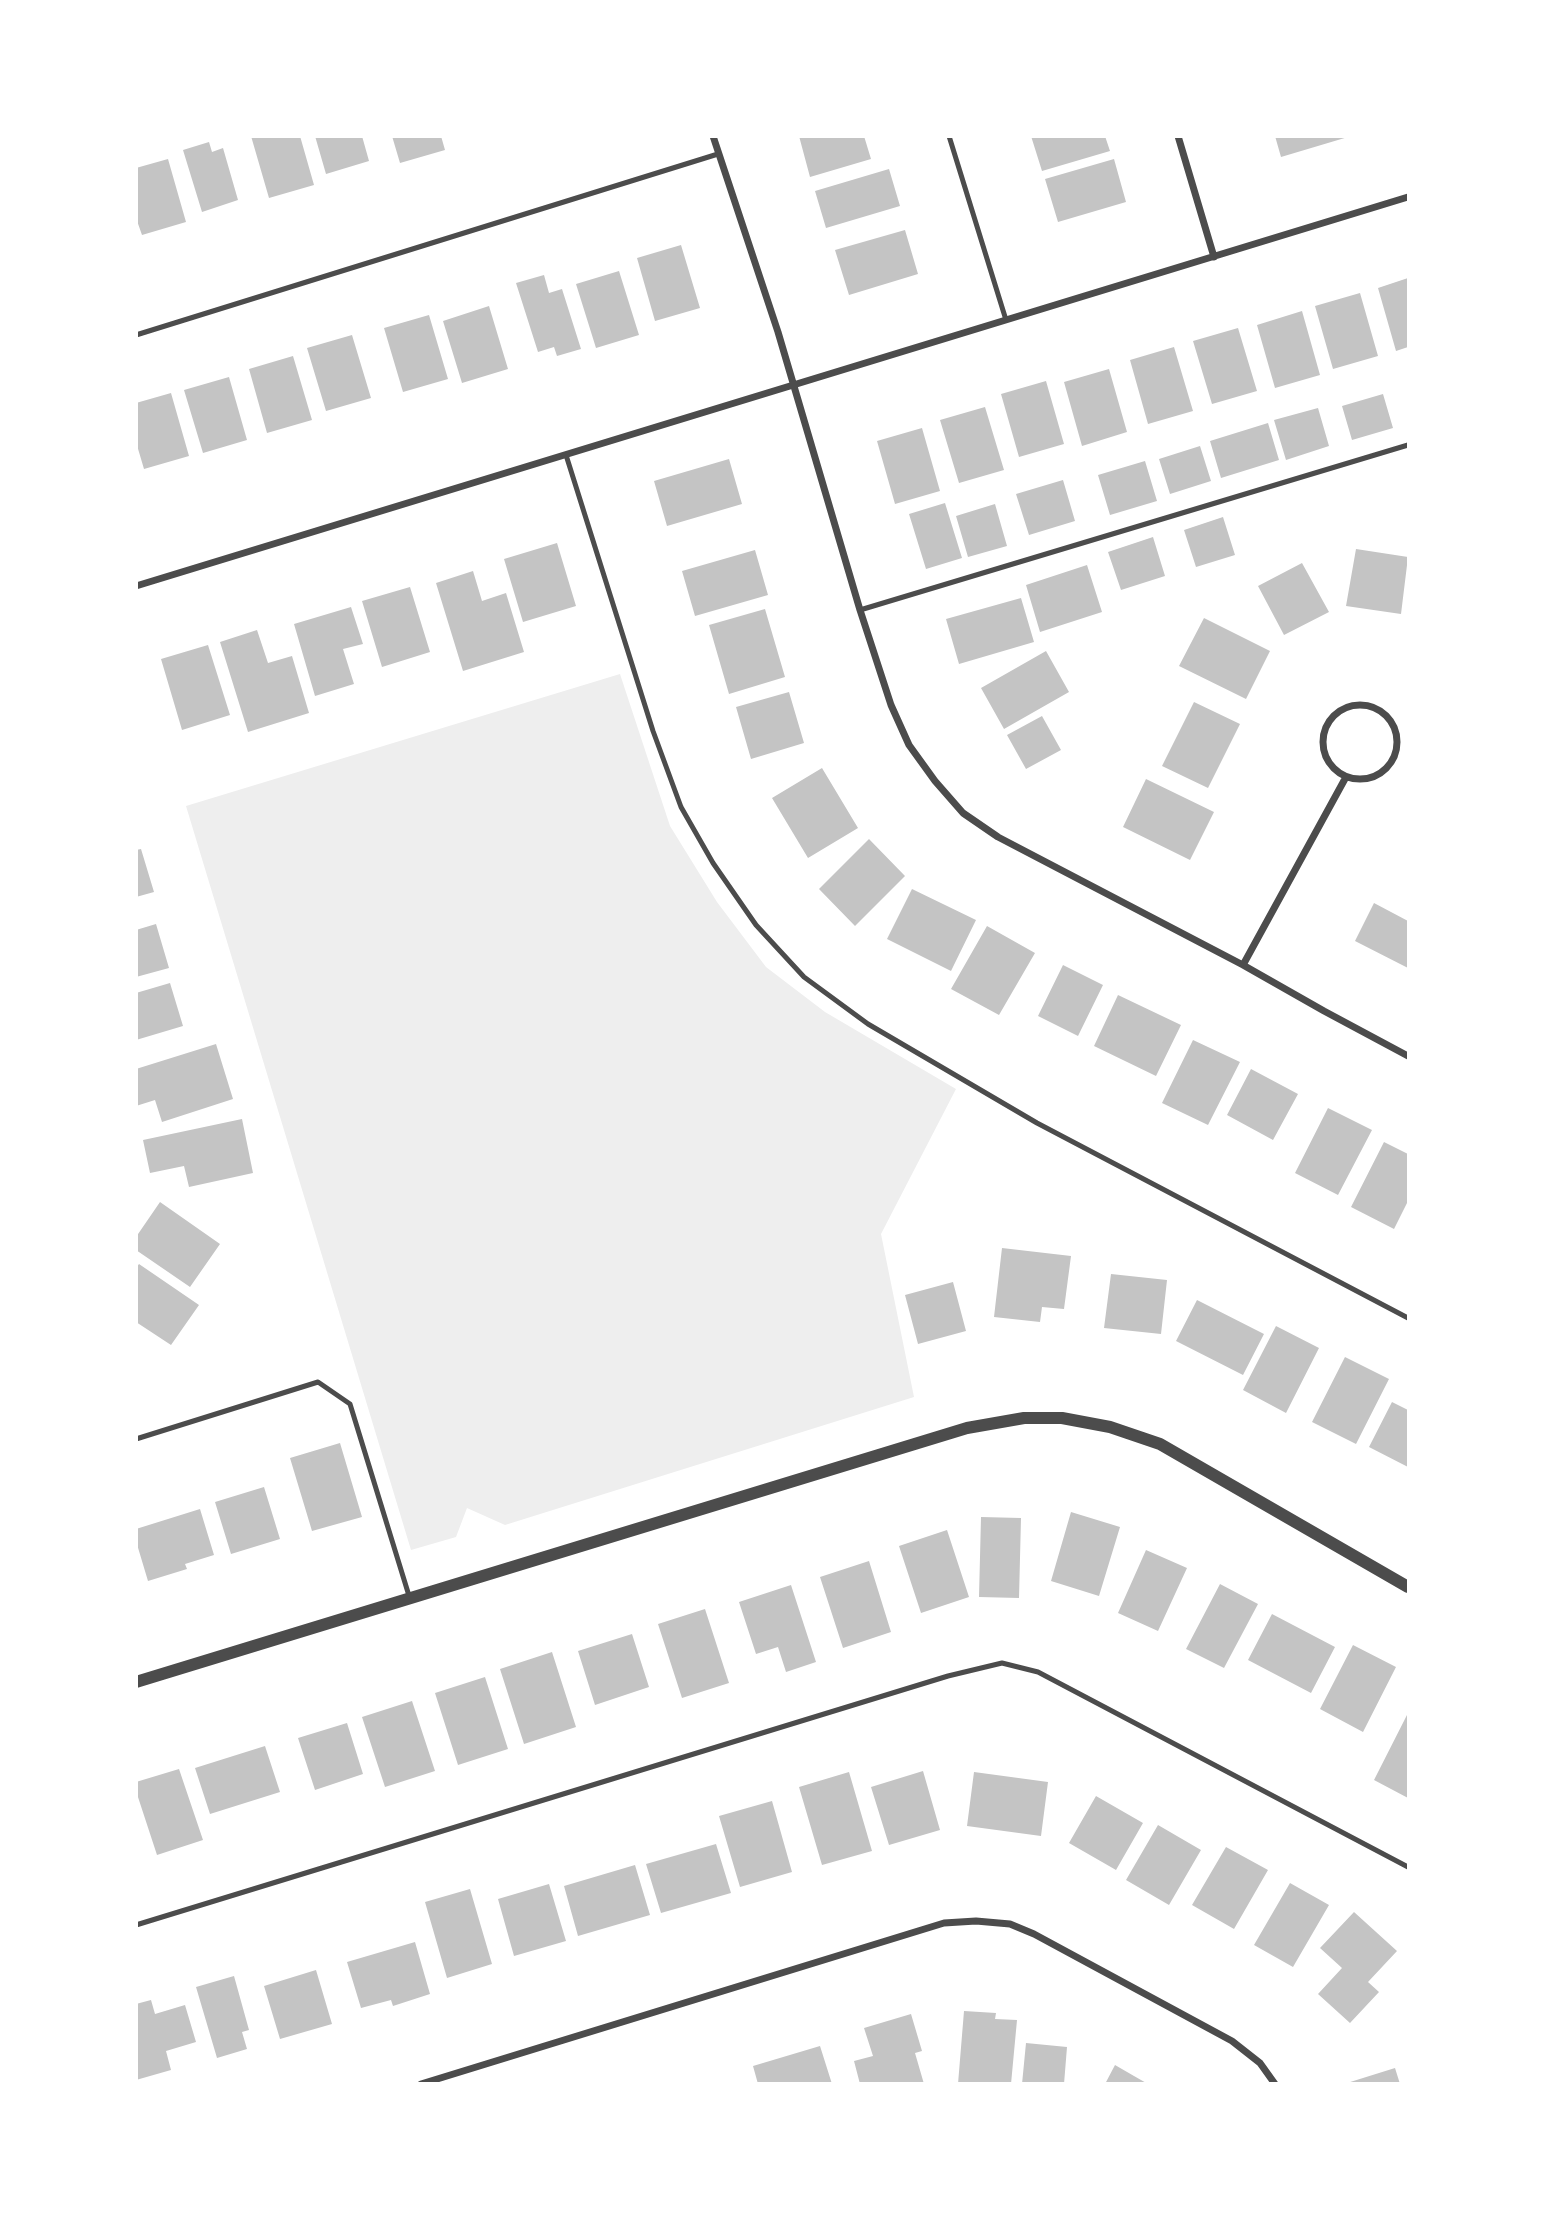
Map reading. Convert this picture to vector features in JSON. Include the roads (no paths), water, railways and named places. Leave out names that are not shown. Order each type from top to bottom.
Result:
[{"type":"street","points":[[713,136],[778,332],[860,610],[891,705],[909,745],[935,782],[963,813],[998,837],[1243,965],[1409,1056]]},
{"type":"street","points":[[1178,136],[1214,257]]},
{"type":"street","points":[[136,586],[1409,197]]},
{"type":"street","points":[[1369,705],[1387,716],[1394,727],[1396,748],[1393,759],[1373,777],[1346,777],[1332,767],[1324,756],[1322,743],[1326,724],[1337,711],[1345,707],[1369,705]]},
{"type":"street","points":[[1243,965],[1346,777]]},
{"type":"street","points":[[136,1682],[967,1428],[1024,1418],[1062,1418],[1110,1427],[1160,1444],[1409,1587]]},
{"type":"street","points":[[421,2084],[944,1923],[976,1921],[1010,1924],[1034,1934],[1232,2041],[1260,2063],[1275,2084]]},
{"type":"lane","points":[[949,136],[1006,320]]},
{"type":"lane","points":[[136,335],[718,154]]},
{"type":"lane","points":[[860,610],[1409,445]]},
{"type":"lane","points":[[566,454],[653,731],[681,807],[713,863],[756,925],[804,976],[868,1024],[1037,1123],[1409,1318]]},
{"type":"lane","points":[[136,1439],[318,1382],[350,1404],[410,1599]]},
{"type":"lane","points":[[136,1925],[948,1676],[1002,1663],[1038,1672],[1409,1867]]}]
